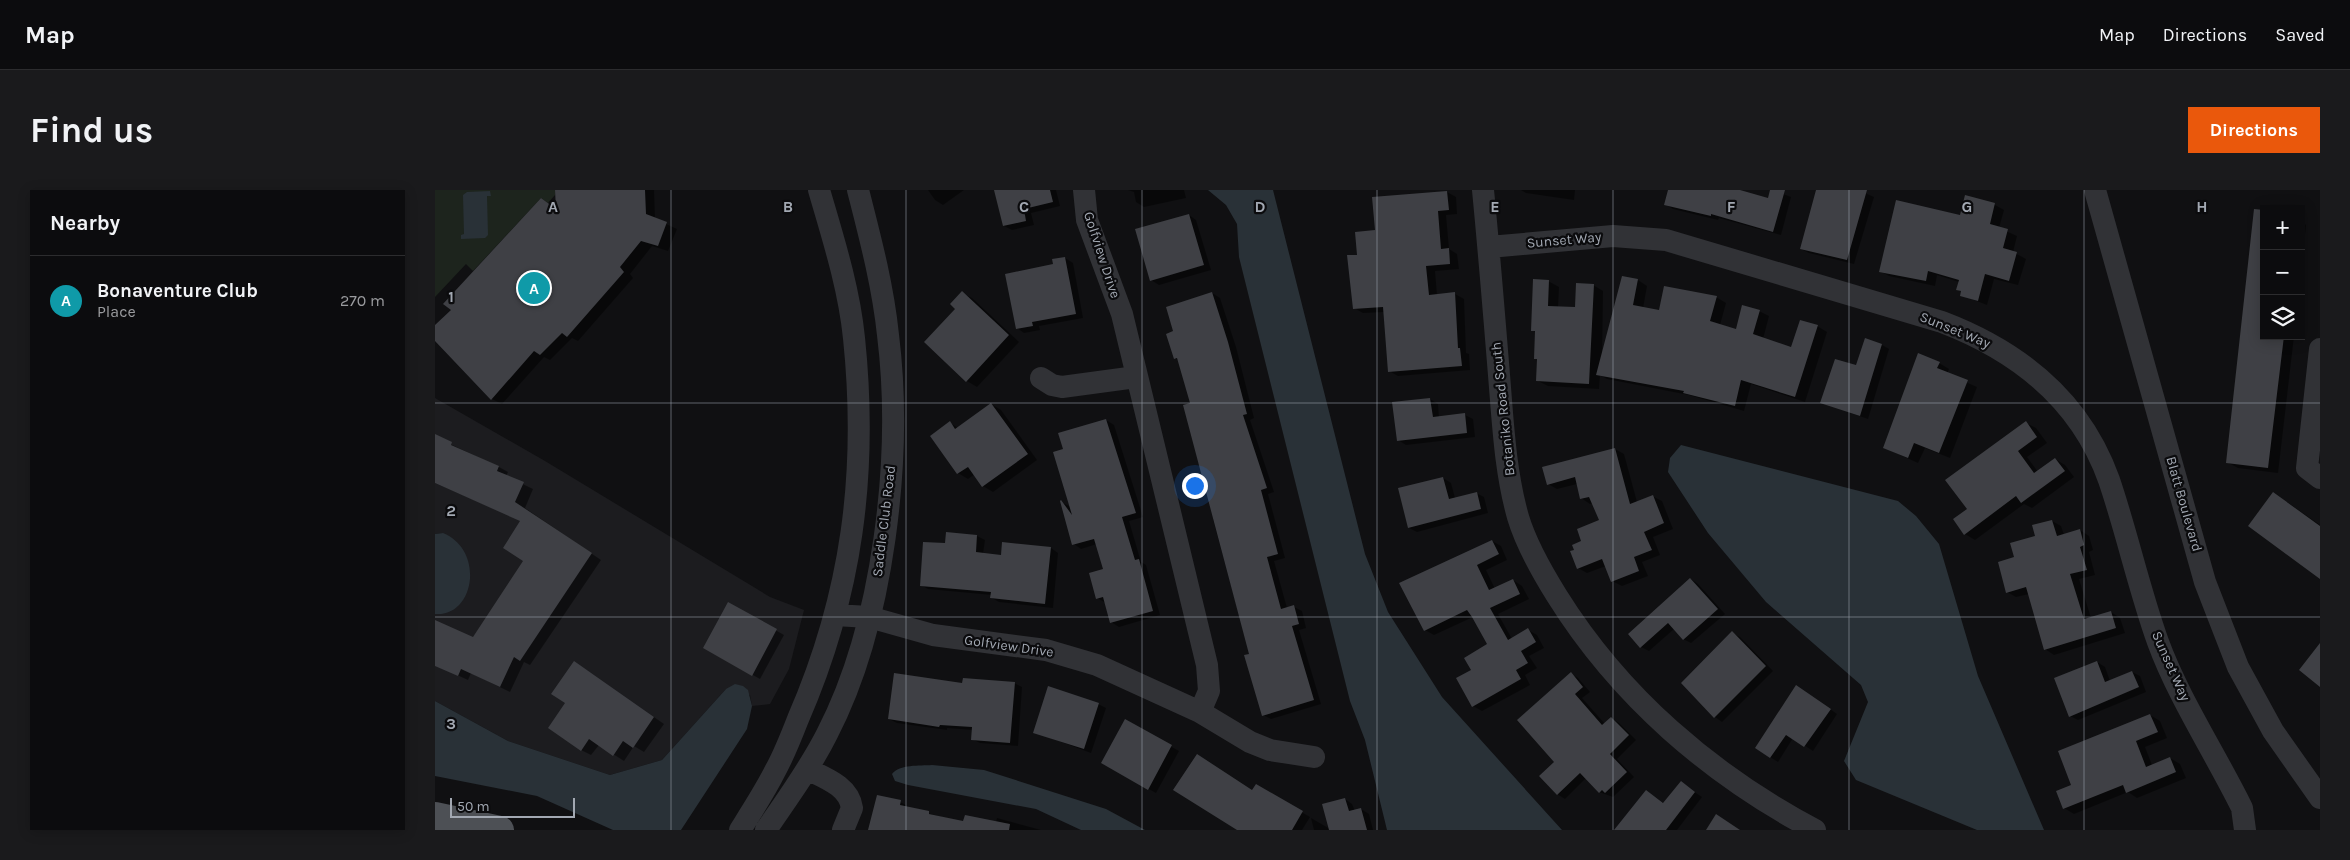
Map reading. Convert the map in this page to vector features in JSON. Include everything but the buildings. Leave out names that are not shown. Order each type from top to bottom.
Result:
[{"type":"main road","points":[[435,816],[500,830]]},
{"type":"street","points":[[740,830],[780,762],[814,682],[848,565],[856,505],[859,416],[854,336],[840,269],[819,190]]},
{"type":"street","name":"Saddle Club Road","points":[[766,830],[807,769],[828,733],[864,643],[883,549],[893,441],[888,335],[858,190]]},
{"type":"street","name":"Golfview Drive","points":[[1084,190],[1087,220],[1122,314],[1207,664],[1209,692],[1200,712]]},
{"type":"street","name":"Botaniko Road South","points":[[1483,190],[1506,460],[1518,518],[1543,573],[1570,616],[1601,658],[1634,696],[1672,733],[1731,779],[1815,830]]},
{"type":"street","name":"Blatt Boulevard","points":[[2095,190],[2205,582],[2238,667],[2273,731],[2313,773],[2320,798]]},
{"type":"street","name":"Sunset Way","points":[[1489,247],[1613,236],[1666,240],[1942,322],[1978,336],[2007,352],[2039,375],[2079,421],[2108,478],[2158,643],[2242,808],[2245,830]]},
{"type":"street","points":[[2320,349],[2307,468],[2320,478]]},
{"type":"street","points":[[1041,378],[1052,385],[1067,387],[1136,377]]},
{"type":"street","name":"Golfview Drive","points":[[835,615],[869,617],[933,635],[1046,650],[1097,665],[1200,712],[1250,742],[1269,750],[1314,757]]},
{"type":"street","points":[[807,769],[835,784],[848,796],[852,808],[843,830]]},
{"type":"shaded area","points":[[435,190],[555,190],[555,195],[548,203],[541,198],[473,271],[466,264],[435,297]]},
{"type":"shaded area","points":[[1208,190],[1273,190],[1365,554],[1388,612],[1442,697],[1562,830],[1387,830],[1365,740],[1350,701],[1239,257],[1237,224],[1226,205]]},
{"type":"shaded area","points":[[490,191],[491,196],[487,196],[488,235],[485,238],[461,239],[461,235],[464,234],[463,195],[467,192]]},
{"type":"shaded area","points":[[435,398],[545,461],[770,597],[804,610],[789,669],[770,704],[752,706],[750,695],[726,689],[662,760],[610,775],[508,741],[435,701],[435,614],[440,614],[461,602],[469,583],[443,533],[435,534]]},
{"type":"shaded area","points":[[1681,445],[1898,501],[1916,516],[1939,544],[1978,676],[2044,830],[1977,830],[1856,780],[1844,761],[1868,702],[1861,685],[1766,602],[1708,533],[1668,472],[1670,458]]},
{"type":"shaded area","points":[[443,533],[456,541],[465,553],[470,581],[466,594],[459,605],[449,612],[435,614],[435,534]]},
{"type":"shaded area","points":[[735,684],[743,686],[748,690],[752,706],[747,729],[681,830],[613,830],[537,796],[435,776],[435,701],[508,741],[610,775],[662,760],[726,689]]},
{"type":"shaded area","points":[[932,765],[984,770],[1106,809],[1145,830],[1081,830],[1036,809],[908,785],[895,781],[892,774],[905,767]]},
{"type":"place","name":"Bonaventure Club","points":[[534,288]]}]
